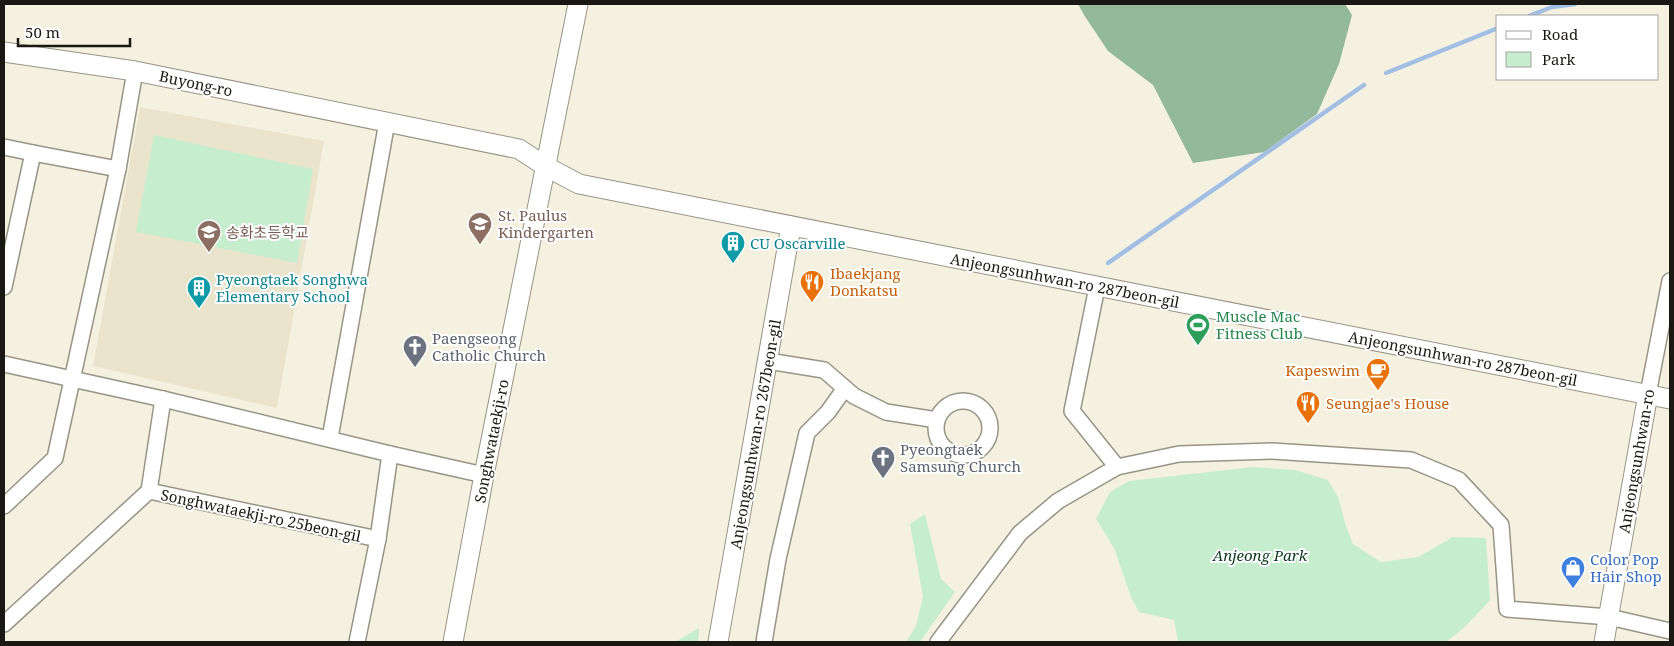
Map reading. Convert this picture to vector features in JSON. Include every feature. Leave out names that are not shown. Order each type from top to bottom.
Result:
[{"type":"street","name":"Songhwataekji-ro","points":[[453,642],[484,474],[578,4]]},
{"type":"street","name":"Buyong-ro","points":[[4,52],[135,71],[519,149],[545,166]]},
{"type":"street","points":[[4,506],[55,458],[118,169],[135,71]]},
{"type":"street","points":[[330,438],[387,122]]},
{"type":"street","points":[[4,147],[118,169]]},
{"type":"street","points":[[4,287],[33,153]]},
{"type":"street","name":"Anjeongsunhwan-ro 287beon-gil","points":[[545,166],[579,184],[1670,399]]},
{"type":"street","name":"Anjeongsunhwan-ro 267beon-gil","points":[[718,642],[791,226]]},
{"type":"street","name":"Anjeongsunhwan-ro","points":[[1604,642],[1670,281]]},
{"type":"street","points":[[1097,287],[1072,411],[1117,467]]},
{"type":"street","points":[[768,361],[824,370],[854,396],[886,412],[937,420]]},
{"type":"street","points":[[4,364],[163,399],[390,454],[484,474]]},
{"type":"street","points":[[764,642],[778,559],[807,433],[828,412],[845,388]]},
{"type":"street","name":"Songhwataekji-ro 25beon-gil","points":[[4,624],[149,491],[163,399]]},
{"type":"street","points":[[938,642],[1020,534],[1058,500],[1117,467],[1179,454],[1272,451],[1411,460],[1459,480],[1501,525],[1507,609],[1609,617],[1670,631]]},
{"type":"street","name":"Songhwataekji-ro 25beon-gil","points":[[149,491],[378,539],[390,454]]},
{"type":"street","points":[[357,642],[378,539]]},
{"type":"shaded area","name":"송화초등학교","points":[[140,107],[324,141],[277,408],[93,366]]},
{"type":"green space","points":[[1078,4],[1345,4],[1352,15],[1339,64],[1317,114],[1264,152],[1193,163],[1153,85],[1108,51]]},
{"type":"green space","points":[[154,135],[313,169],[297,263],[136,232]]},
{"type":"green space","name":"Anjeong Park","points":[[1253,467],[1295,470],[1328,480],[1338,497],[1353,544],[1381,562],[1418,557],[1453,537],[1486,538],[1490,600],[1465,627],[1446,642],[1178,642],[1174,620],[1139,612],[1131,597],[1114,548],[1096,519],[1110,492],[1129,481]]},
{"type":"green space","points":[[925,514],[941,579],[955,592],[920,642],[906,642],[916,626],[923,597],[910,524]]},
{"type":"green space","points":[[699,628],[698,642],[675,642]]},
{"type":"waterway","points":[[1532,15],[1552,7],[1575,4]]},
{"type":"waterway","points":[[1386,73],[1496,29]]},
{"type":"waterway","points":[[1108,263],[1364,85]]},
{"type":"place","name":"St. Paulus Kindergarten","points":[[480,245]]},
{"type":"place","name":"송화초등학교","points":[[209,253]]},
{"type":"place","name":"CU Oscarville","points":[[733,264]]},
{"type":"place","name":"Ibaekjang Donkatsu","points":[[812,303]]},
{"type":"place","name":"Pyeongtaek Songhwa Elementary School","points":[[199,309]]},
{"type":"place","name":"Muscle Mac Fitness Club","points":[[1198,346]]},
{"type":"place","name":"Paengseong Catholic Church","points":[[415,368]]},
{"type":"place","name":"Kapeswim","points":[[1378,391]]},
{"type":"place","name":"Seungjae's House","points":[[1308,424]]},
{"type":"place","name":"Pyeongtaek Samsung Church","points":[[883,479]]},
{"type":"place","name":"Color Pop Hair Shop","points":[[1573,589]]}]
